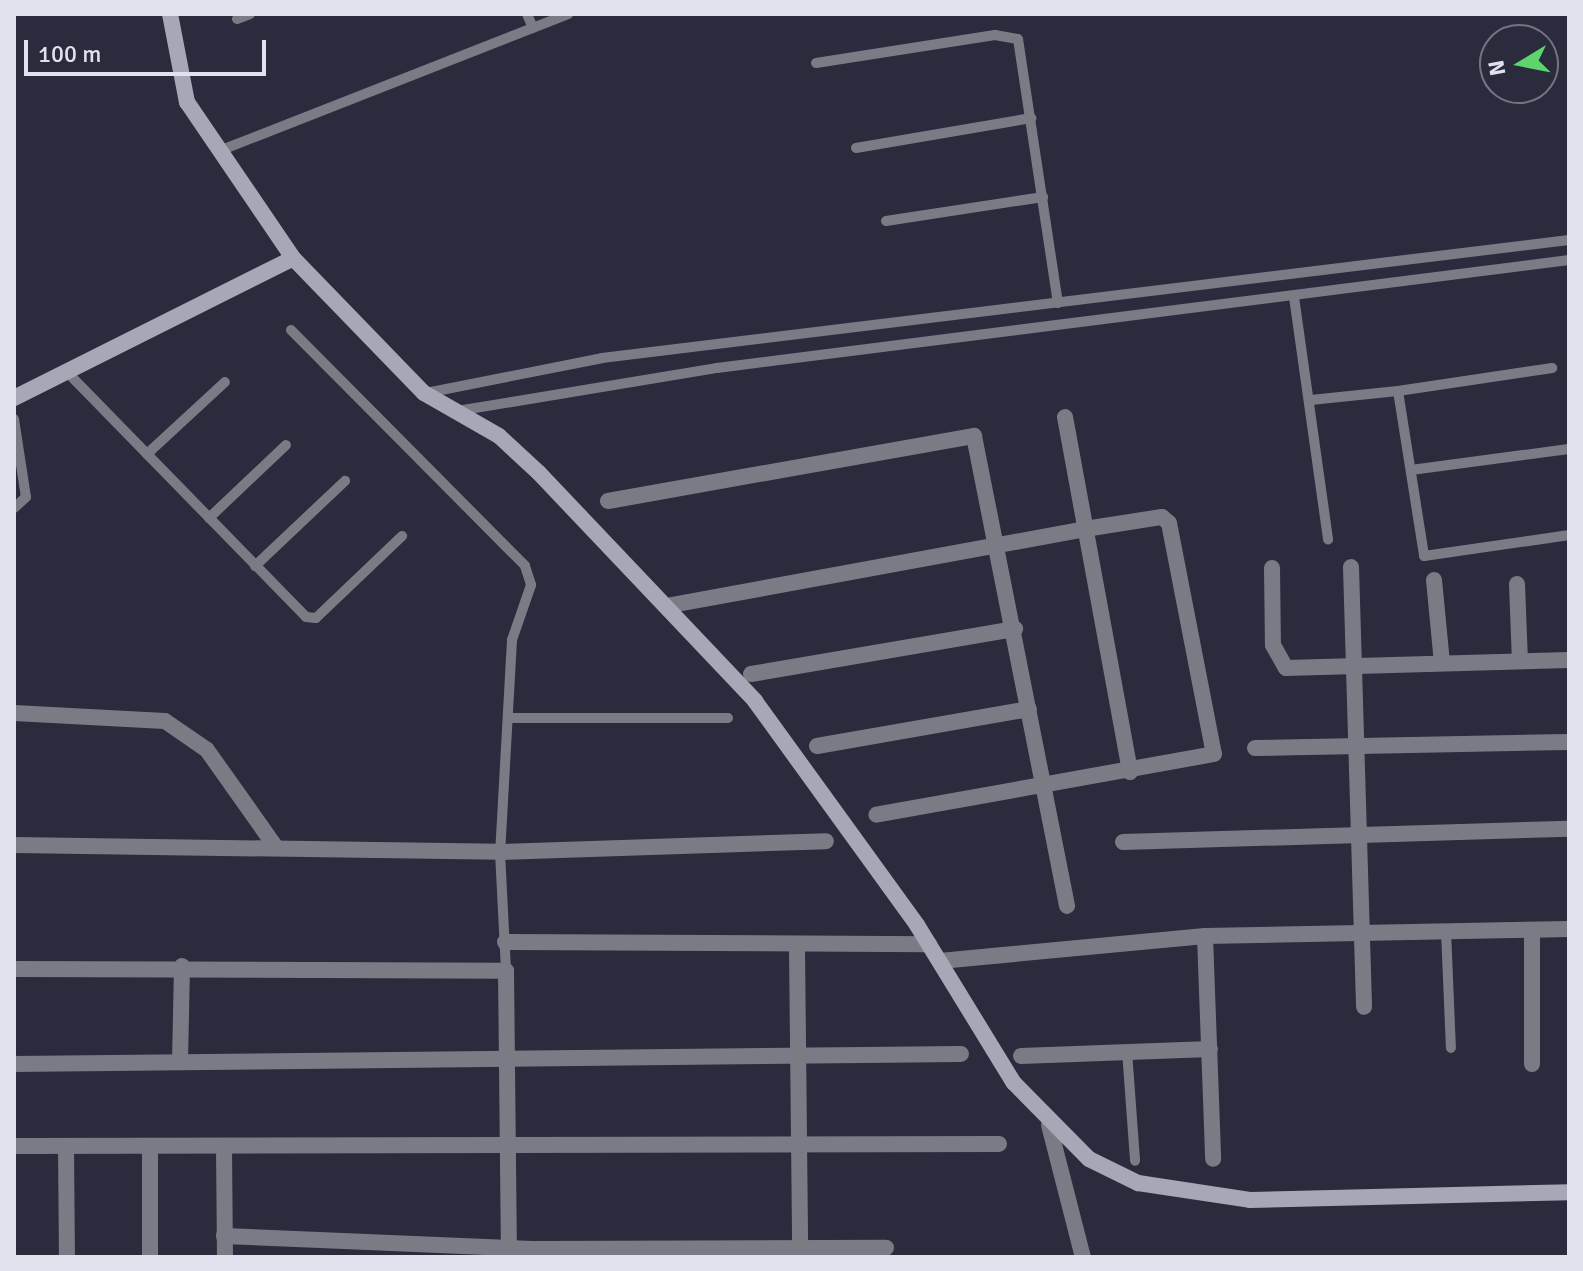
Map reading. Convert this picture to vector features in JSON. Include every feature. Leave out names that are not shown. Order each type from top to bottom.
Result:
[{"type":"street","points":[[170,14],[187,102],[293,258],[424,393],[499,436],[539,473],[755,701],[929,944],[1014,1083],[1049,1125],[1089,1159],[1138,1183],[1250,1200],[1569,1192]]},
{"type":"street","points":[[14,398],[293,258]]},
{"type":"street","points":[[1065,417],[1130,772]]},
{"type":"street","points":[[608,501],[974,436],[1015,629],[1067,906]]},
{"type":"street","points":[[666,606],[1085,529],[1162,517],[1169,523],[1214,754],[1130,772],[876,815]]},
{"type":"street","points":[[1351,567],[1364,1007]]},
{"type":"street","points":[[1272,568],[1276,661],[1286,668],[1569,660]]},
{"type":"street","points":[[1434,580],[1442,663]]},
{"type":"street","points":[[1517,584],[1520,661]]},
{"type":"street","points":[[751,674],[1015,629]]},
{"type":"street","points":[[817,746],[1029,709]]},
{"type":"street","points":[[14,713],[165,721],[207,750],[275,846]]},
{"type":"street","points":[[1255,748],[1569,742]]},
{"type":"street","points":[[1123,842],[1357,838],[1569,829]]},
{"type":"street","points":[[14,845],[275,846],[500,852],[826,841]]},
{"type":"street","points":[[940,961],[1205,936],[1569,929]]},
{"type":"street","points":[[1532,930],[1532,1064]]},
{"type":"street","points":[[1205,936],[1213,1159]]},
{"type":"street","points":[[505,942],[797,947],[929,944]]},
{"type":"street","points":[[797,947],[800,1248]]},
{"type":"street","points":[[180,1062],[182,966]]},
{"type":"street","points":[[14,969],[182,966],[506,971],[510,1057],[509,1251]]},
{"type":"street","points":[[1021,1056],[1210,1049]]},
{"type":"street","points":[[14,1064],[961,1054]]},
{"type":"street","points":[[1049,1125],[1083,1257]]},
{"type":"street","points":[[14,1146],[800,1147],[999,1144]]},
{"type":"street","points":[[150,1146],[150,1257]]},
{"type":"street","points":[[224,1146],[225,1257]]},
{"type":"street","points":[[66,1147],[67,1257]]},
{"type":"street","points":[[224,1236],[509,1251],[886,1248]]},
{"type":"lane","points":[[237,19],[250,14]]},
{"type":"lane","points":[[527,14],[533,28]]},
{"type":"lane","points":[[219,151],[568,14]]},
{"type":"lane","points":[[816,63],[1009,35],[1021,49],[1058,303]]},
{"type":"lane","points":[[856,148],[1031,118]]},
{"type":"lane","points":[[886,221],[1043,197]]},
{"type":"lane","points":[[424,393],[602,358],[1569,240]]},
{"type":"lane","points":[[456,411],[717,368],[1569,260]]},
{"type":"lane","points":[[1294,297],[1311,400],[1328,540]]},
{"type":"lane","points":[[291,330],[525,566],[531,585],[512,640],[511,718],[500,852],[506,971]]},
{"type":"lane","points":[[1311,400],[1398,391],[1552,368]]},
{"type":"lane","points":[[67,372],[255,566],[316,618],[402,536]]},
{"type":"lane","points":[[147,454],[225,382]]},
{"type":"lane","points":[[1398,391],[1424,556],[1569,535]]},
{"type":"lane","points":[[14,419],[26,497],[14,508]]},
{"type":"lane","points":[[209,518],[286,445]]},
{"type":"lane","points":[[1411,470],[1569,449]]},
{"type":"lane","points":[[255,566],[345,481]]},
{"type":"lane","points":[[511,718],[728,718]]},
{"type":"lane","points":[[1446,931],[1451,1048]]},
{"type":"lane","points":[[1127,1051],[1135,1161]]}]
